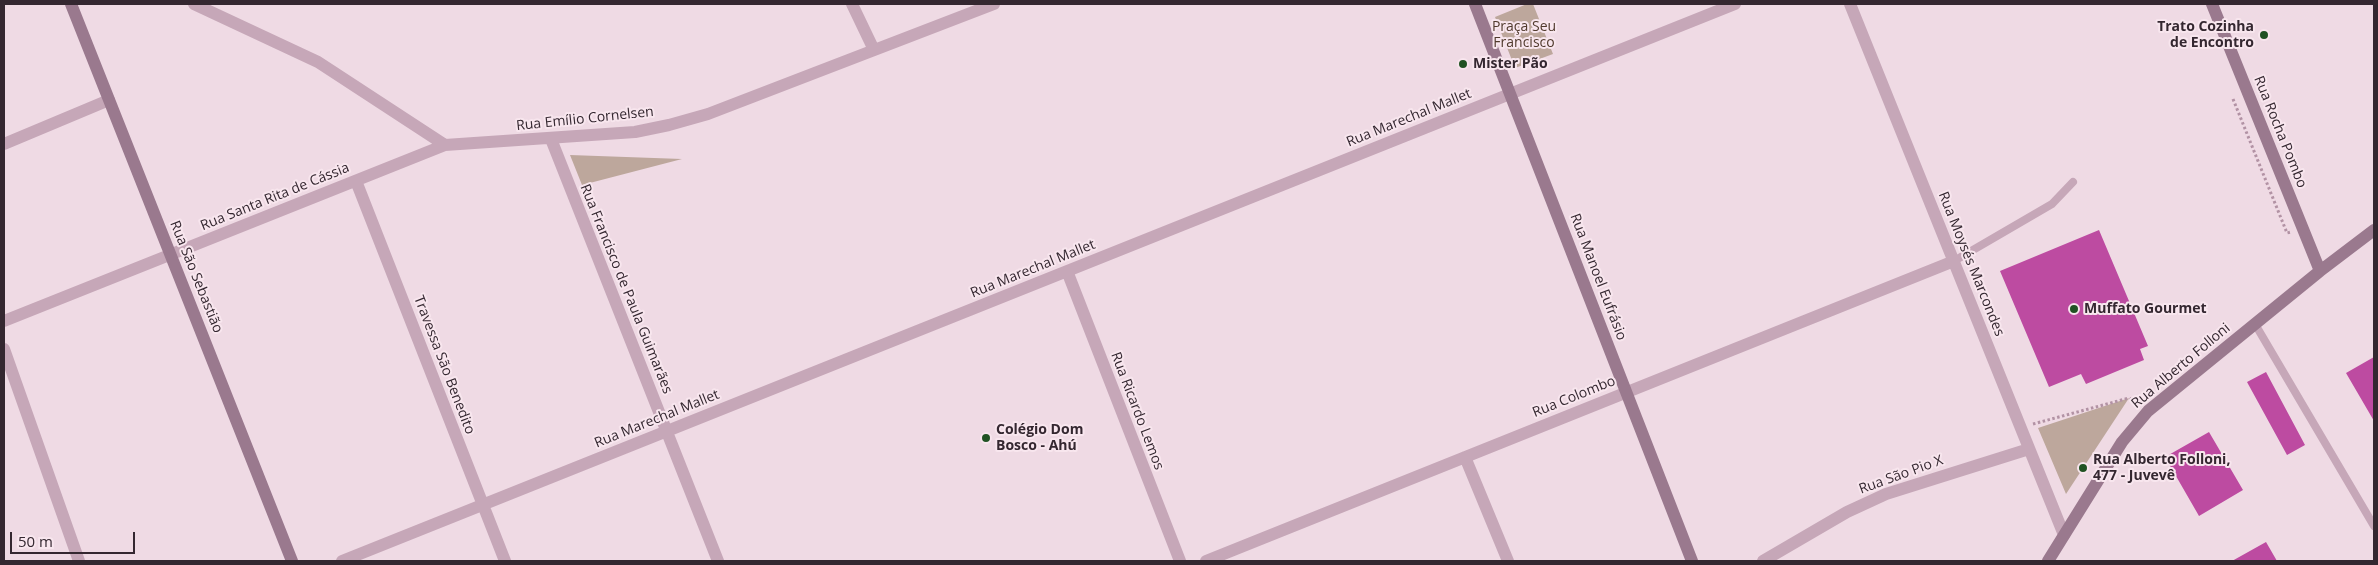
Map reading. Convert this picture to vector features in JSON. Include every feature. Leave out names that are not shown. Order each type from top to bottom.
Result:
[{"type":"street","name":"Rua São Sebastião","points":[[71,4],[292,561]]},
{"type":"street","points":[[194,4],[318,62],[445,145]]},
{"type":"street","points":[[852,4],[874,50]]},
{"type":"street","name":"Rua Emílio Cornelsen","points":[[445,145],[635,132],[668,125],[708,114],[994,4]]},
{"type":"street","name":"Rua Manoel Eufrásio","points":[[1475,4],[1692,561]]},
{"type":"street","name":"Rua Marechal Mallet","points":[[342,561],[1735,4]]},
{"type":"street","name":"Rua Moysés Marcondes","points":[[1850,4],[2064,535]]},
{"type":"street","name":"Rua Rocha Pombo","points":[[2212,4],[2320,271]]},
{"type":"street","points":[[4,144],[110,100]]},
{"type":"street","name":"Rua Francisco de Paula Guimarães","points":[[551,139],[718,561]]},
{"type":"street","name":"Rua Santa Rita de Cássia","points":[[4,321],[445,145]]},
{"type":"street","name":"Travessa São Benedito","points":[[356,181],[505,561]]},
{"type":"street","name":"Rua Alberto Folloni","points":[[2048,561],[2122,442],[2148,411],[2320,271],[2374,230]]},
{"type":"street","name":"Rua Colombo","points":[[1206,561],[1954,261]]},
{"type":"street","name":"Rua Ricardo Lemos","points":[[1066,271],[1180,561]]},
{"type":"street","points":[[4,349],[79,561]]},
{"type":"street","name":"Rua São Pio X","points":[[1764,561],[1867,502],[1886,494],[2029,449]]},
{"type":"street","points":[[1466,457],[1508,561]]},
{"type":"lane","points":[[1954,261],[2052,204],[2062,196],[2073,182]]},
{"type":"lane","points":[[2255,324],[2374,526]]},
{"type":"path","points":[[2020,427],[2128,398],[2148,411]]},
{"type":"green space","name":"Praça Seu Francisco","points":[[1527,4],[1533,4],[1553,54],[1515,68],[1495,17]]},
{"type":"green space","points":[[570,155],[682,159],[582,185]]},
{"type":"green space","points":[[2129,398],[2066,494],[2038,428]]},
{"type":"building","name":"Muffato Gourmet","points":[[2099,230],[2148,346],[2140,349],[2144,360],[2086,384],[2081,374],[2049,387],[2000,271]]},
{"type":"building","points":[[2374,357],[2374,421],[2346,373]]},
{"type":"building","points":[[2266,372],[2305,445],[2287,455],[2247,382]]},
{"type":"building","points":[[2209,432],[2243,490],[2199,516],[2165,457]]},
{"type":"building","points":[[2266,542],[2277,561],[2232,561]]},
{"type":"place","name":"Trato Cozinha de Encontro","points":[[2264,35]]},
{"type":"place","name":"Mister Pão","points":[[1463,64]]},
{"type":"place","name":"Muffato Gourmet","points":[[2074,309]]},
{"type":"place","name":"Colégio Dom Bosco - Ahú","points":[[986,438]]},
{"type":"place","name":"Rua Alberto Folloni, 477 - Juvevê","points":[[2083,468]]}]
